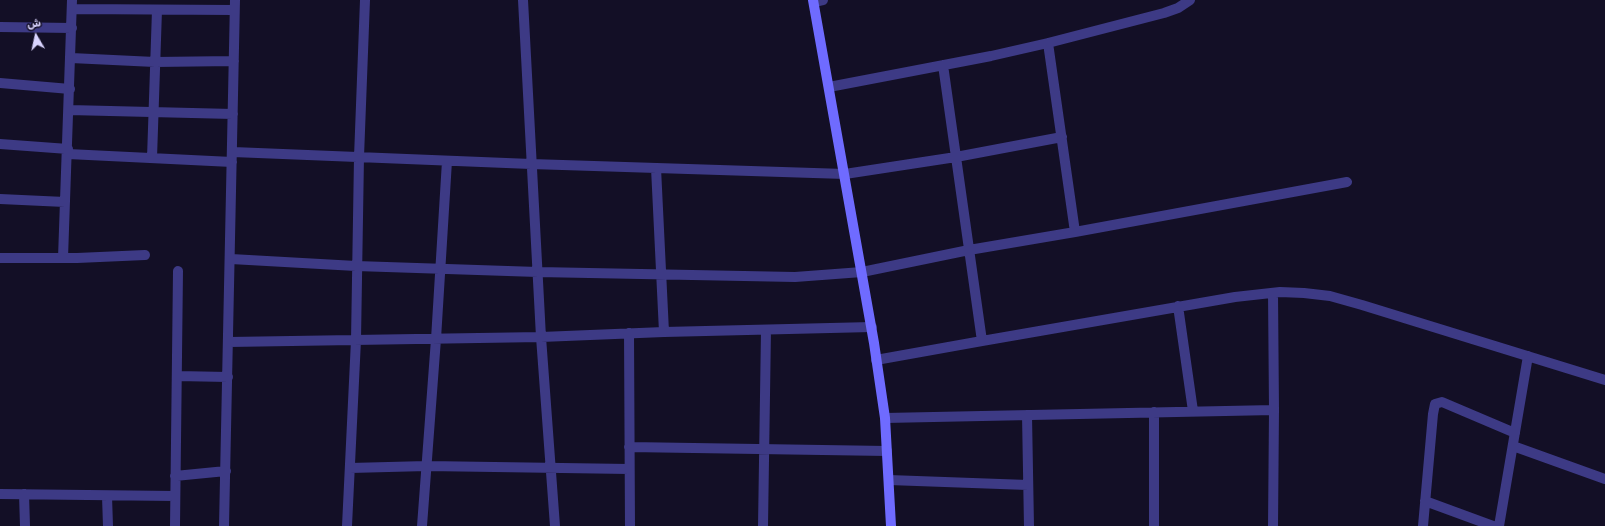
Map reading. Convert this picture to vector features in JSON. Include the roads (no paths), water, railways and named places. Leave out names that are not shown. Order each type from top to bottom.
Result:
[{"type":"street","points":[[347,526],[356,340],[356,266],[365,0]]},
{"type":"street","points":[[523,0],[541,337],[555,526]]},
{"type":"street","points":[[829,87],[943,65],[1048,42],[1164,13],[1178,8],[1190,0]]},
{"type":"street","points":[[816,1],[829,87],[872,327],[885,418],[891,526]]},
{"type":"street","points":[[63,258],[68,152],[72,5],[157,10],[235,5],[231,259],[224,526]]},
{"type":"street","points":[[152,158],[157,10]]},
{"type":"street","points":[[0,27],[72,28]]},
{"type":"street","points":[[1048,42],[1075,232]]},
{"type":"street","points":[[71,58],[155,62],[234,61]]},
{"type":"street","points":[[943,65],[982,341]]},
{"type":"street","points":[[0,83],[70,89]]},
{"type":"street","points":[[69,110],[233,114]]},
{"type":"street","points":[[0,144],[68,152],[152,158],[359,157],[845,174],[956,157],[1062,137]]},
{"type":"street","points":[[422,526],[441,268],[447,161]]},
{"type":"street","points":[[656,168],[664,332]]},
{"type":"street","points":[[231,259],[356,266],[662,275],[776,277],[862,272],[970,250],[1348,182]]},
{"type":"street","points":[[0,199],[65,202]]},
{"type":"street","points":[[0,258],[63,258],[145,255]]},
{"type":"street","points":[[175,526],[178,270]]},
{"type":"street","points":[[876,360],[1235,297],[1273,293],[1304,293],[1330,296],[1440,328],[1605,380]]},
{"type":"street","points":[[1273,293],[1273,526]]},
{"type":"street","points":[[1178,306],[1192,411]]},
{"type":"street","points":[[229,342],[541,337],[629,333],[872,327]]},
{"type":"street","points":[[763,526],[766,330]]},
{"type":"street","points":[[629,333],[630,526]]},
{"type":"street","points":[[1499,526],[1528,356]]},
{"type":"street","points":[[177,376],[228,377]]},
{"type":"street","points":[[1423,526],[1435,404],[1442,402],[1515,433]]},
{"type":"street","points":[[885,418],[1274,410]]},
{"type":"street","points":[[1154,412],[1154,526]]},
{"type":"street","points":[[1027,415],[1029,526]]},
{"type":"street","points":[[1513,446],[1605,479]]},
{"type":"street","points":[[629,448],[887,451]]},
{"type":"street","points":[[350,468],[427,466],[630,469]]},
{"type":"street","points":[[175,476],[226,470]]},
{"type":"street","points":[[889,480],[1028,485]]},
{"type":"street","points":[[0,494],[175,496]]},
{"type":"street","points":[[24,494],[25,526]]},
{"type":"street","points":[[107,496],[108,526]]},
{"type":"street","points":[[1425,501],[1493,526]]}]
